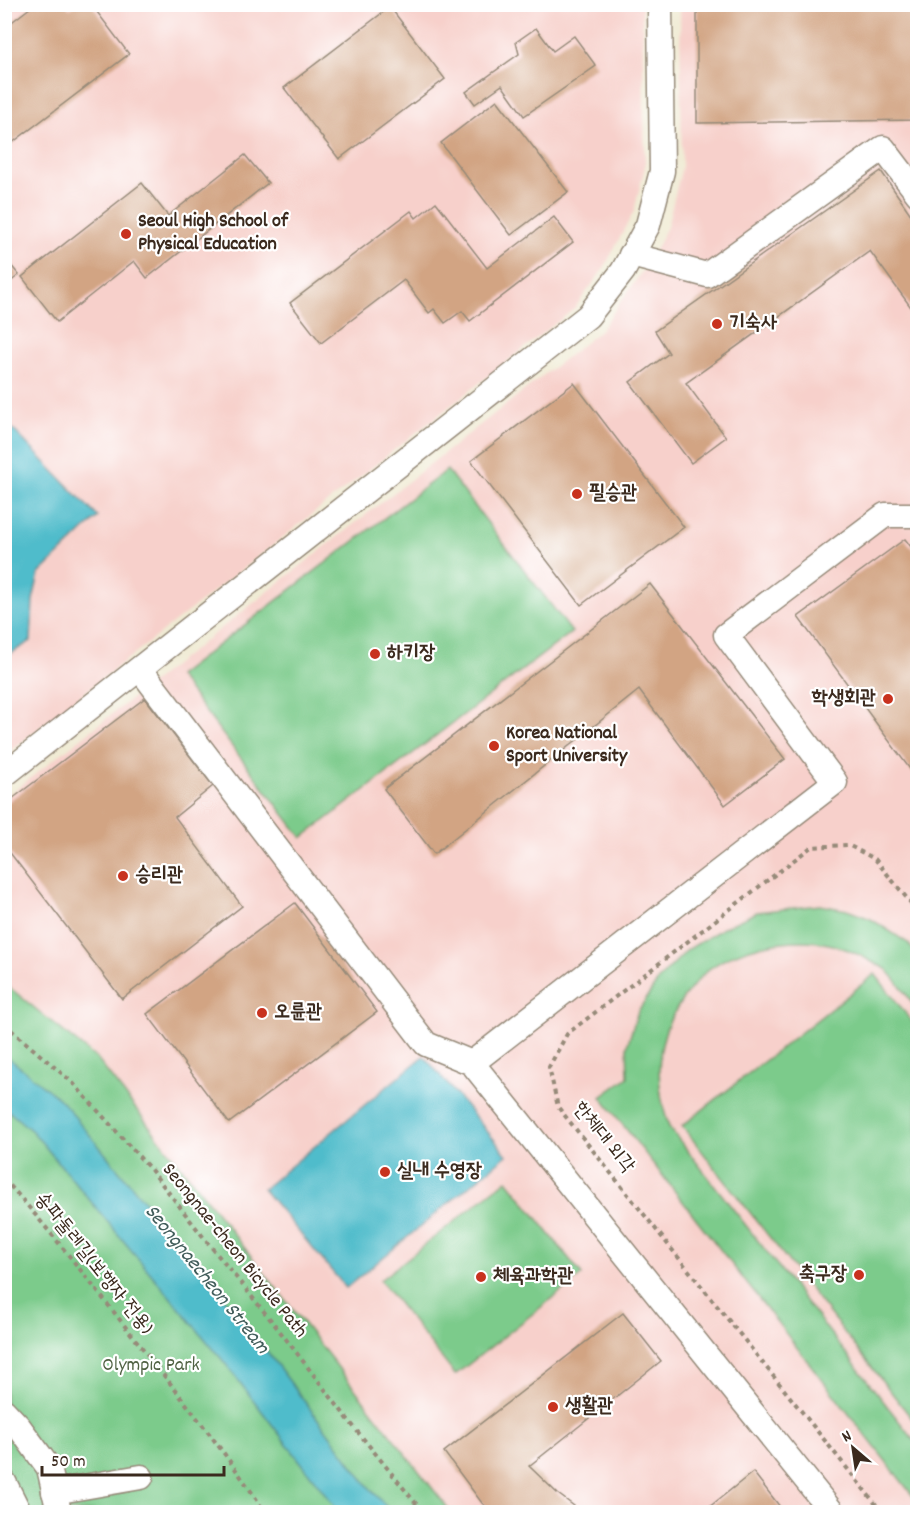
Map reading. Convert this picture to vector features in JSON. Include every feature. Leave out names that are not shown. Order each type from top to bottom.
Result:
[{"type":"lane","points":[[4,775],[588,316],[623,271],[648,225],[662,171],[660,4]]},
{"type":"lane","points":[[631,255],[707,275],[883,148],[918,194]]},
{"type":"lane","points":[[472,1063],[835,782],[726,636],[885,515],[918,515]]},
{"type":"lane","points":[[140,669],[426,1044],[472,1063],[832,1512]]},
{"type":"lane","points":[[4,1411],[19,1427],[49,1468],[57,1502],[141,1477]]},
{"type":"lane","points":[[4,1482],[20,1512]]},
{"type":"path","name":"한체대 외각","points":[[882,1512],[558,1107],[549,1067],[567,1034],[811,847],[848,845],[875,859],[918,912]]},
{"type":"path","name":"Seongnae-cheon Bicycle Path","points":[[4,1024],[73,1083],[151,1170],[423,1512]]},
{"type":"path","name":"송파둘레길(보행자 전용)","points":[[4,1179],[40,1218],[149,1357],[265,1512]]},
{"type":"shaded area","points":[[5,5],[642,5],[645,166],[634,211],[604,268],[574,309],[5,755]]},
{"type":"shaded area","name":"Korea National Sport University","points":[[680,5],[917,5],[917,1512],[451,1512],[97,1059],[5,983],[5,798],[600,331],[649,262],[667,227],[682,167]]},
{"type":"green space","name":"하키장","points":[[447,470],[572,632],[302,838],[178,676]]},
{"type":"green space","points":[[820,905],[847,910],[871,919],[908,943],[917,955],[917,1009],[886,969],[840,947],[818,942],[790,941],[747,950],[709,969],[682,1000],[666,1029],[662,1045],[659,1068],[661,1092],[669,1127],[917,1444],[917,1501],[601,1097],[628,1077],[627,1046],[638,1011],[659,979],[687,950],[723,928],[757,912]]},
{"type":"green space","name":"축구장","points":[[875,974],[917,1028],[917,1425],[682,1126]]},
{"type":"green space","name":"Olympic Park","points":[[4,983],[97,1059],[451,1512],[5,1512]]},
{"type":"green space","name":"체육과학관","points":[[507,1180],[582,1275],[455,1375],[380,1280]]},
{"type":"water","points":[[4,420],[98,517],[39,574],[33,600],[31,641],[5,657]]},
{"type":"water","name":"Seongnaecheon Stream","points":[[5,1055],[62,1101],[263,1346],[368,1486],[391,1512],[339,1512],[225,1363],[33,1132],[5,1108]]},
{"type":"water","name":"실내 수영장","points":[[424,1056],[507,1155],[346,1288],[263,1189]]},
{"type":"building","points":[[35,4],[65,4],[70,9],[76,4],[91,4],[129,54],[4,149],[4,28]]},
{"type":"building","points":[[697,4],[918,4],[918,120],[697,123]]},
{"type":"building","points":[[390,7],[445,79],[339,159],[284,88]]},
{"type":"building","points":[[536,28],[553,51],[574,36],[596,66],[524,116],[502,85],[475,104],[466,92],[519,54],[516,42]]},
{"type":"building","points":[[497,100],[568,192],[511,235],[441,143]]},
{"type":"building","points":[[245,155],[268,183],[147,278],[134,261],[57,322],[22,277],[142,183],[168,216]]},
{"type":"building","name":"기숙사","points":[[881,171],[918,225],[918,317],[870,251],[686,383],[726,437],[691,463],[630,382],[669,353],[655,331]]},
{"type":"building","points":[[436,202],[487,268],[554,217],[573,242],[470,321],[462,311],[445,323],[434,309],[429,313],[404,280],[321,343],[290,303],[411,211],[416,218]]},
{"type":"building","points":[[4,257],[19,275],[4,287]]},
{"type":"building","name":"필승관","points":[[574,383],[684,527],[581,605],[471,461]]},
{"type":"building","name":"학생회관","points":[[905,539],[918,556],[918,780],[798,617]]},
{"type":"building","points":[[650,584],[785,759],[725,805],[639,690],[434,854],[384,789]]},
{"type":"building","name":"승리관","points":[[145,698],[213,786],[175,817],[242,906],[122,999],[4,845],[4,805]]},
{"type":"building","name":"오륜관","points":[[295,903],[377,1012],[229,1123],[147,1014]]},
{"type":"building","name":"생활관","points":[[623,1313],[661,1361],[529,1466],[558,1494],[582,1512],[492,1512],[482,1503],[444,1452]]},
{"type":"building","points":[[753,1472],[784,1512],[703,1512]]},
{"type":"place","name":"Seoul High School of Physical Education","points":[[126,234]]},
{"type":"place","name":"기숙사","points":[[717,324]]},
{"type":"place","name":"필승관","points":[[577,494]]},
{"type":"place","name":"하키장","points":[[375,654]]},
{"type":"place","name":"학생회관","points":[[888,699]]},
{"type":"place","name":"Korea National Sport University","points":[[494,746]]},
{"type":"place","name":"승리관","points":[[123,876]]},
{"type":"place","name":"오륜관","points":[[262,1013]]},
{"type":"place","name":"실내 수영장","points":[[385,1172]]},
{"type":"place","name":"축구장","points":[[859,1275]]},
{"type":"place","name":"체육과학관","points":[[481,1277]]},
{"type":"place","name":"생활관","points":[[553,1407]]}]
